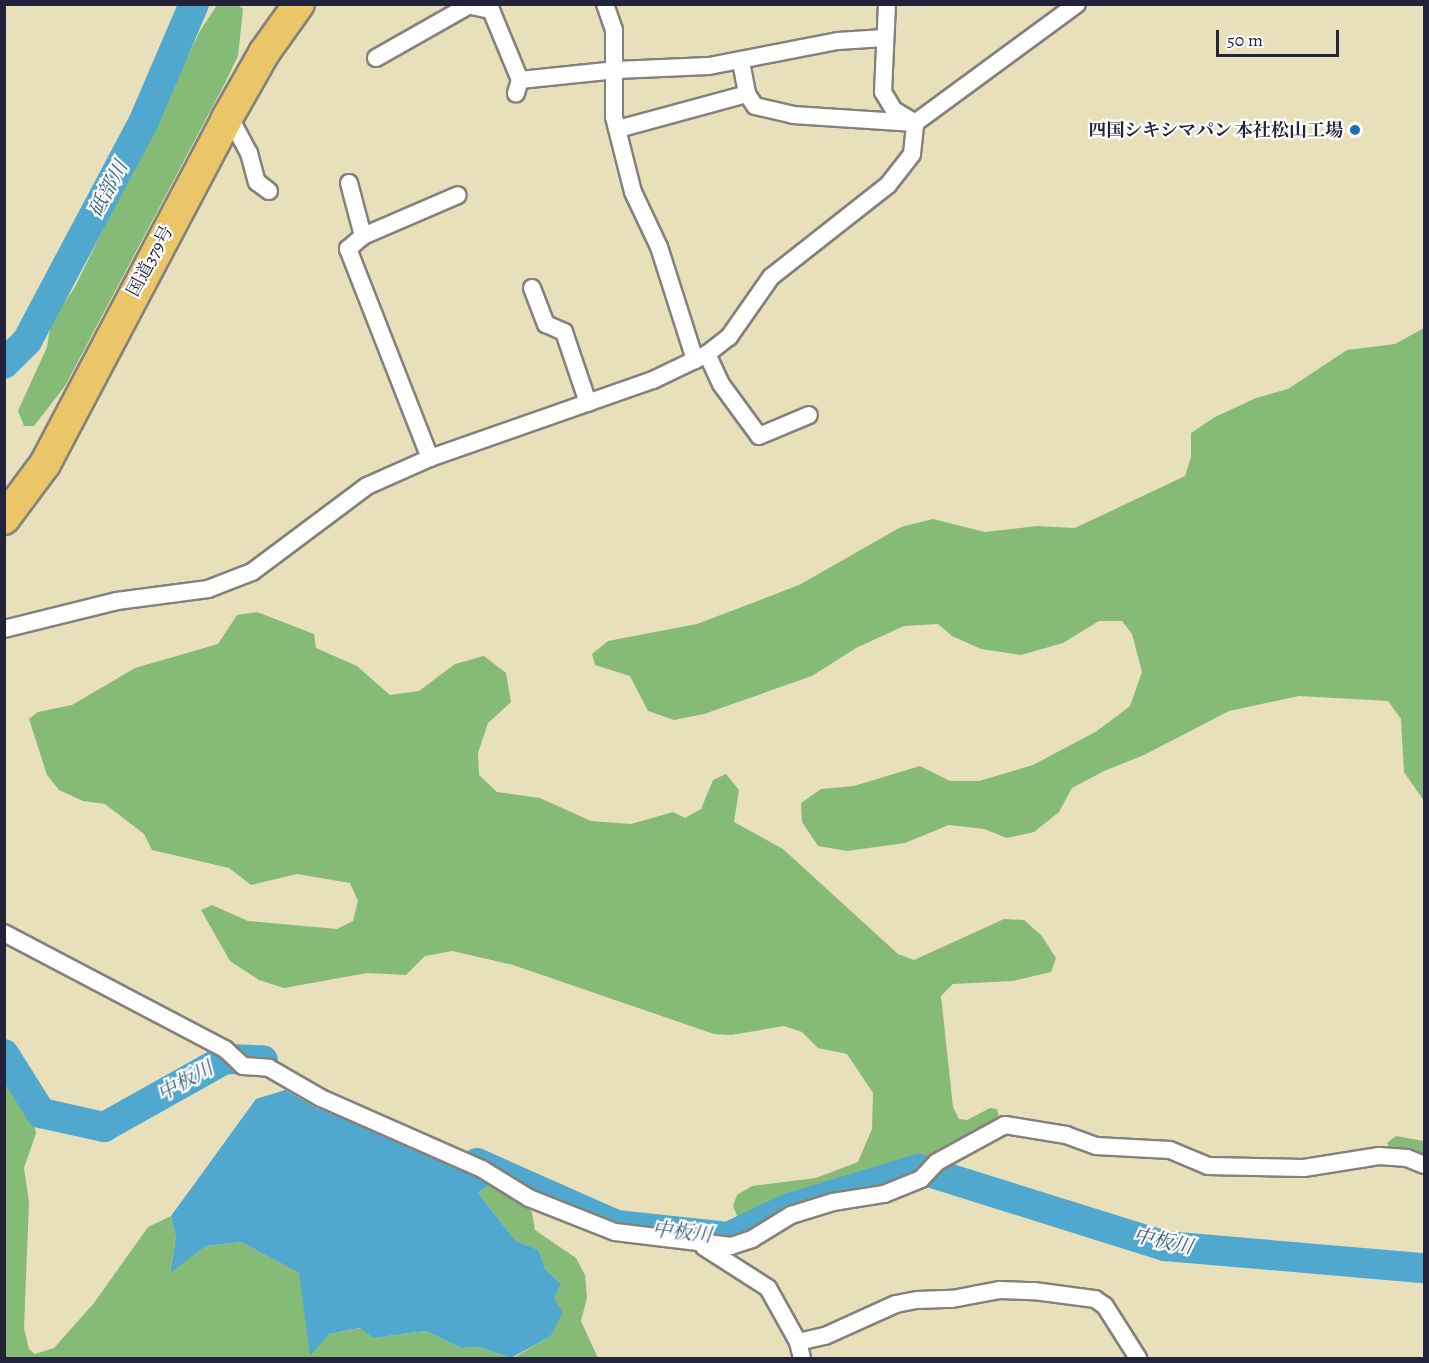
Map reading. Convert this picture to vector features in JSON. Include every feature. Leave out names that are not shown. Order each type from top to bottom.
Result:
[{"type":"highway","name":"国道379号","points":[[4,519],[45,464],[226,120],[264,53],[299,4]]},
{"type":"street","points":[[605,4],[614,30],[618,129],[633,192],[659,247],[701,357],[759,436],[809,415]]},
{"type":"street","points":[[887,4],[883,92],[894,110],[915,123]]},
{"type":"street","points":[[741,62],[747,93],[755,106],[793,115],[915,123],[1077,4]]},
{"type":"street","points":[[376,58],[465,5],[491,10],[518,86],[616,70],[741,62],[768,52],[884,38]]},
{"type":"street","points":[[618,129],[747,93]]},
{"type":"street","points":[[226,120],[235,127],[249,153],[257,182],[269,191]]},
{"type":"street","points":[[4,629],[117,601],[208,589],[241,576],[290,547],[367,486],[430,458],[653,380],[701,357],[729,337],[771,277],[888,185],[912,154],[915,123]]},
{"type":"street","points":[[349,183],[363,236]]},
{"type":"street","points":[[430,458],[348,249],[363,236],[458,195]]},
{"type":"street","points":[[532,288],[546,324],[564,332],[588,404]]},
{"type":"street","points":[[4,933],[225,1049],[243,1066],[269,1068],[321,1098],[482,1169],[529,1198],[615,1232],[701,1245],[731,1246],[752,1239],[791,1215],[834,1202],[884,1194],[921,1179],[937,1162],[1005,1125],[1066,1135],[1096,1146],[1170,1150],[1208,1166],[1304,1168],[1379,1156],[1407,1158],[1425,1165]]},
{"type":"street","points":[[701,1245],[768,1288],[798,1342],[802,1359]]},
{"type":"street","points":[[798,1342],[825,1336],[906,1302],[952,1299],[1000,1290],[1034,1291],[1095,1299],[1105,1306],[1138,1359]]},
{"type":"green space","points":[[217,5],[238,5],[243,9],[238,56],[65,386],[34,426],[24,426],[18,411],[47,347],[51,322],[75,287],[200,31]]},
{"type":"green space","points":[[1424,328],[1424,801],[1404,772],[1401,719],[1388,701],[1299,696],[1229,711],[1144,755],[1104,771],[1072,788],[1059,812],[1034,832],[1007,838],[984,829],[949,825],[905,843],[847,851],[818,846],[802,822],[801,803],[821,789],[854,786],[920,766],[950,781],[979,781],[1033,765],[1097,731],[1130,706],[1142,672],[1132,634],[1122,621],[1099,621],[1063,643],[1021,655],[981,649],[952,636],[938,624],[904,626],[856,648],[812,676],[704,714],[674,720],[648,711],[630,676],[595,665],[592,654],[608,641],[697,624],[799,585],[901,527],[933,519],[985,532],[1037,526],[1075,528],[1185,476],[1191,457],[1191,433],[1215,417],[1256,398],[1288,389],[1347,350],[1395,344]]},
{"type":"green space","points":[[257,612],[314,634],[316,648],[357,666],[390,695],[419,691],[455,664],[484,656],[506,673],[511,702],[488,723],[478,753],[479,775],[497,792],[540,798],[591,821],[631,824],[673,812],[685,818],[701,809],[713,780],[726,774],[739,790],[734,822],[783,849],[898,954],[914,960],[1004,919],[1024,920],[1041,935],[1056,958],[1051,972],[1013,981],[953,984],[941,996],[953,1107],[959,1119],[967,1120],[990,1108],[997,1109],[1000,1120],[924,1162],[901,1163],[866,1180],[793,1201],[740,1223],[733,1206],[737,1195],[752,1186],[816,1178],[858,1162],[872,1129],[873,1093],[847,1054],[818,1048],[802,1032],[784,1026],[731,1035],[714,1034],[513,965],[452,951],[425,956],[406,975],[367,973],[284,988],[259,980],[230,961],[201,910],[212,905],[248,921],[337,929],[353,921],[358,901],[350,883],[297,874],[251,885],[229,868],[152,850],[144,834],[105,804],[83,801],[59,790],[47,775],[29,719],[38,712],[72,705],[135,668],[218,644],[237,615]]},
{"type":"green space","points":[[4,1061],[29,1097],[36,1133],[24,1168],[29,1202],[24,1328],[29,1349],[35,1354],[54,1348],[94,1303],[148,1227],[171,1216],[176,1237],[170,1272],[206,1246],[241,1242],[299,1273],[329,1334],[361,1328],[373,1338],[426,1331],[461,1348],[479,1347],[511,1358],[5,1358]]},
{"type":"green space","points":[[1396,1136],[1424,1141],[1424,1157],[1390,1149],[1387,1143]]},
{"type":"green space","points":[[492,1183],[512,1193],[532,1212],[535,1230],[576,1258],[585,1275],[587,1298],[581,1321],[598,1358],[513,1358],[550,1337],[554,1298],[561,1284],[545,1269],[539,1250],[516,1241],[478,1193]]},
{"type":"water","points":[[285,1090],[317,1108],[429,1148],[492,1183],[478,1193],[516,1241],[539,1250],[545,1269],[561,1284],[554,1298],[563,1312],[550,1337],[511,1358],[479,1347],[461,1348],[426,1331],[373,1338],[360,1328],[329,1334],[310,1356],[299,1273],[241,1242],[206,1246],[170,1273],[176,1237],[171,1216],[256,1099]]},
{"type":"waterway","name":"砥部川","points":[[4,364],[27,341],[143,123],[194,4]]},
{"type":"waterway","name":"中板川","points":[[4,1054],[41,1113],[104,1127],[225,1059],[263,1060]]},
{"type":"waterway","name":"中板川","points":[[477,1163],[616,1225],[728,1237],[789,1208],[919,1169],[1165,1246],[1424,1268]]},
{"type":"place","name":"四国シキシマパン 本社松山工場","points":[[1355,130]]}]
